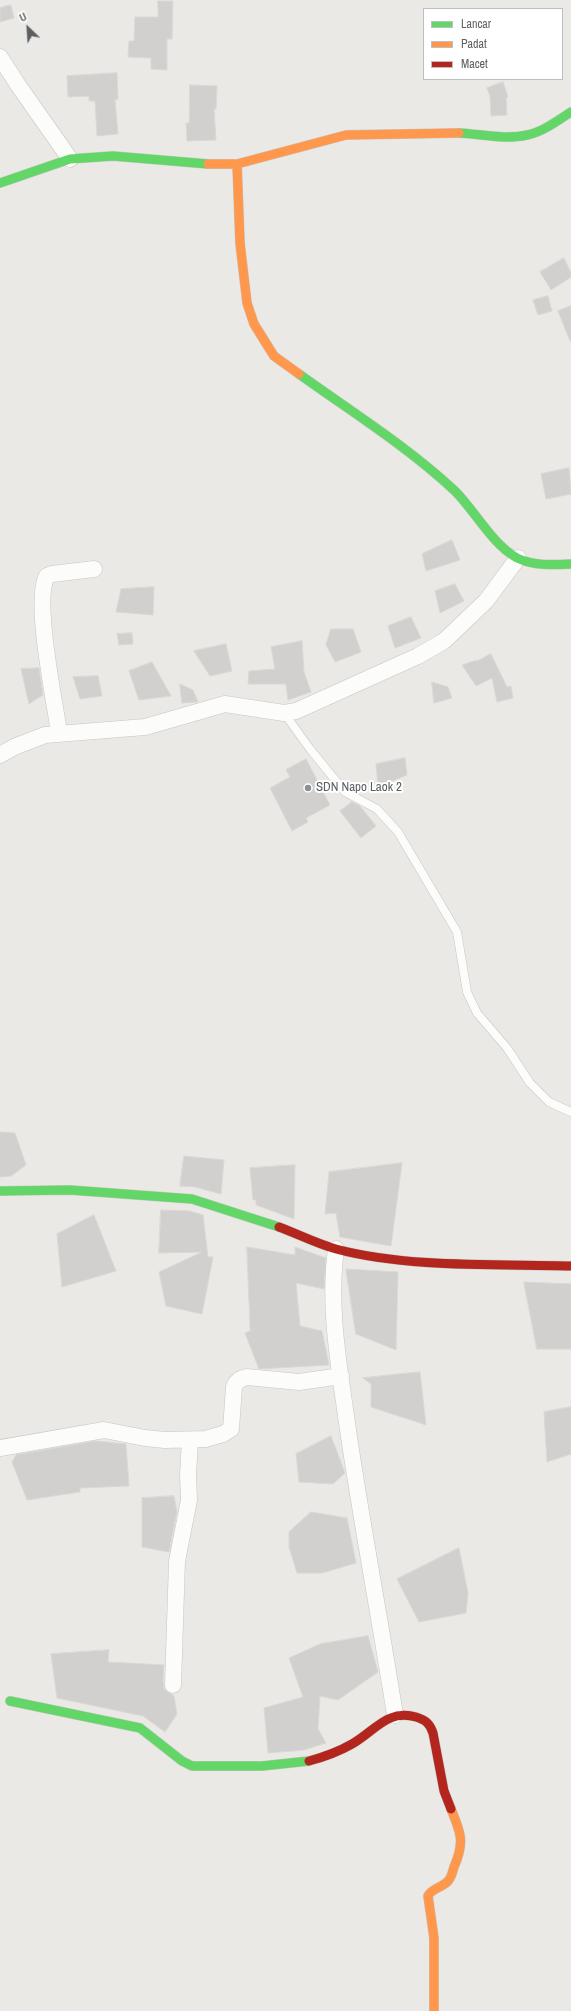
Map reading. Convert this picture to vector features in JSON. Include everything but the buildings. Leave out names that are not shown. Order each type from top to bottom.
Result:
[{"type":"street","points":[[0,57],[70,159]]},
{"type":"street","points":[[0,183],[70,159],[113,156],[214,165],[237,164],[346,135],[438,132],[527,135],[542,129],[571,112]]},
{"type":"street","points":[[237,164],[245,290],[252,318],[260,335],[274,356],[423,463],[456,492],[493,535],[518,558],[543,565],[571,564]]},
{"type":"street","points":[[0,755],[31,739],[45,735],[146,727],[225,704],[284,713],[296,711],[418,656],[444,641],[486,601],[518,558]]},
{"type":"street","points":[[59,733],[45,640],[42,602],[43,587],[47,576],[52,574],[94,569]]},
{"type":"street","points":[[0,1191],[70,1190],[192,1199],[259,1219],[336,1249],[378,1257],[423,1262],[571,1266]]},
{"type":"street","points":[[336,1249],[332,1288],[334,1322],[360,1516],[378,1607],[395,1715]]},
{"type":"street","points":[[0,1448],[104,1430],[145,1438],[190,1440],[205,1439],[219,1436],[231,1429],[234,1387],[240,1379],[248,1377],[299,1382],[341,1376]]},
{"type":"street","points":[[173,1685],[177,1561],[189,1500],[188,1475],[190,1440]]},
{"type":"street","points":[[10,1701],[140,1728],[182,1761],[192,1766],[205,1767],[262,1766],[306,1762],[326,1757],[353,1743],[395,1715],[416,1716],[423,1718],[430,1725],[436,1742],[444,1791],[461,1835],[462,1842],[456,1863],[448,1881],[430,1892],[428,1896],[434,1938],[434,2011]]},
{"type":"lane","points":[[284,713],[310,749],[345,792],[377,809],[398,832],[457,932],[467,992],[477,1013],[506,1048],[530,1083],[549,1102],[571,1112]]},
{"type":"traffic: fast","points":[[459,133],[502,137],[527,135],[545,129],[571,112]]},
{"type":"traffic: fast","points":[[0,183],[70,159],[113,156],[208,164]]},
{"type":"traffic: fast","points":[[299,374],[379,430],[437,475],[455,491],[492,536],[508,552],[523,561],[537,564],[571,564]]},
{"type":"traffic: fast","points":[[0,1191],[70,1190],[192,1199],[279,1227]]},
{"type":"traffic: fast","points":[[10,1701],[140,1728],[182,1761],[192,1766],[262,1766],[309,1761]]},
{"type":"traffic: slow","points":[[208,164],[237,164],[346,135],[459,133]]},
{"type":"traffic: slow","points":[[237,164],[240,243],[247,303],[254,324],[274,356],[299,374]]},
{"type":"traffic: slow","points":[[434,2011],[434,1938],[428,1896],[432,1891],[449,1880],[460,1851],[461,1844],[459,1831],[451,1809]]},
{"type":"traffic: jam","points":[[279,1227],[336,1249],[392,1259],[452,1264],[571,1266]]},
{"type":"traffic: jam","points":[[309,1761],[347,1747],[389,1719],[406,1715],[416,1717],[425,1721],[432,1730],[444,1791],[451,1809]]},
{"type":"place","name":"SDN Napo Laok 2","points":[[308,788]]}]
